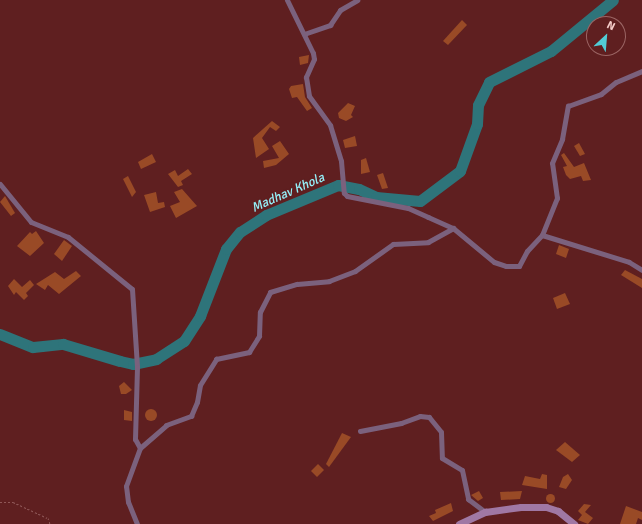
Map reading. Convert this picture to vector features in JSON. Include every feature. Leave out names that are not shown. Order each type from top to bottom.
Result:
[{"type":"street","points":[[288,0],[314,59],[306,77],[309,96],[330,125],[341,161],[344,193],[381,204],[408,208],[453,228],[494,262],[515,267],[542,236],[557,198],[552,164],[562,139],[568,106],[601,94],[616,82],[642,70]]},
{"type":"street","points":[[304,34],[330,25],[340,10],[357,0]]},
{"type":"street","points":[[0,184],[31,222],[68,237],[132,289],[135,359],[137,367],[135,439],[140,448]]},
{"type":"street","points":[[137,524],[128,502],[126,486],[140,448],[166,425],[191,416],[197,402],[200,385],[216,359],[249,352],[259,336],[260,312],[270,292],[298,284],[329,281],[356,271],[393,244],[428,242],[453,228]]},
{"type":"street","points":[[542,236],[629,262],[642,270]]},
{"type":"street","points":[[360,431],[401,423],[420,416],[429,417],[441,432],[442,458],[462,470],[468,499],[485,512]]},
{"type":"street","points":[[459,524],[485,512],[546,507],[558,511],[574,524]]},
{"type":"path","points":[[0,502],[13,502],[27,508],[48,518],[50,524]]},
{"type":"building","points":[[462,20],[467,25],[448,45],[443,41]]},
{"type":"building","points":[[309,55],[308,63],[300,65],[299,57]]},
{"type":"building","points":[[303,84],[305,97],[312,108],[307,111],[297,97],[292,98],[289,89],[291,86]]},
{"type":"building","points":[[348,103],[355,106],[351,115],[353,117],[346,121],[339,118],[338,113]]},
{"type":"building","points":[[272,121],[280,127],[276,131],[270,127],[262,138],[269,149],[256,158],[253,138]]},
{"type":"building","points":[[355,136],[357,146],[345,148],[343,140]]},
{"type":"building","points":[[280,141],[289,154],[276,165],[264,168],[263,161],[279,158],[272,146]]},
{"type":"building","points":[[579,143],[585,154],[580,156],[574,146]]},
{"type":"building","points":[[564,153],[574,167],[584,163],[591,180],[583,181],[581,176],[570,179],[566,175],[563,167],[567,166],[561,155]]},
{"type":"building","points":[[152,154],[156,162],[141,169],[138,162]]},
{"type":"building","points":[[366,158],[370,172],[361,174],[361,160]]},
{"type":"building","points":[[188,169],[192,174],[181,181],[183,185],[178,187],[168,174],[175,170],[178,176]]},
{"type":"building","points":[[383,173],[388,188],[382,189],[377,175]]},
{"type":"building","points":[[128,176],[136,192],[132,197],[123,179]]},
{"type":"building","points":[[182,189],[197,206],[176,218],[170,206],[180,202],[174,192]]},
{"type":"building","points":[[156,192],[158,203],[164,202],[165,207],[150,212],[144,195]]},
{"type":"building","points":[[5,196],[15,213],[11,216],[0,202]]},
{"type":"building","points":[[36,231],[44,243],[30,256],[17,246],[30,232],[32,234]]},
{"type":"building","points":[[64,240],[72,246],[62,261],[54,254]]},
{"type":"building","points":[[559,245],[569,249],[566,258],[556,254]]},
{"type":"building","points":[[625,270],[642,279],[642,288],[621,275]]},
{"type":"building","points":[[76,271],[81,276],[59,294],[48,285],[45,290],[36,284],[55,272],[64,279]]},
{"type":"building","points":[[14,279],[22,287],[30,280],[34,285],[26,293],[28,296],[24,300],[16,292],[14,295],[8,286]]},
{"type":"building","points":[[565,293],[570,304],[557,309],[553,298]]},
{"type":"building","points":[[124,382],[132,390],[126,394],[121,394],[119,386]]},
{"type":"building","points":[[151,409],[155,411],[157,415],[155,419],[151,421],[147,419],[145,415],[147,411]]},
{"type":"building","points":[[124,410],[132,412],[132,421],[124,420]]},
{"type":"building","points":[[342,433],[351,437],[329,467],[326,464]]},
{"type":"building","points":[[565,442],[580,455],[572,462],[556,450]]},
{"type":"building","points":[[318,464],[324,470],[317,477],[311,471]]},
{"type":"building","points":[[542,474],[547,475],[547,489],[522,485],[525,476],[540,479]]},
{"type":"building","points":[[568,474],[572,480],[566,489],[559,487],[563,477]]},
{"type":"building","points":[[479,491],[483,498],[478,501],[471,495]]},
{"type":"building","points":[[522,491],[520,499],[501,500],[500,492]]},
{"type":"building","points":[[550,493],[555,498],[550,503],[545,498]]},
{"type":"building","points":[[451,503],[453,511],[433,521],[429,516],[436,513],[435,510]]},
{"type":"building","points":[[584,504],[591,505],[585,512],[593,518],[588,524],[578,520],[582,515],[578,511]]},
{"type":"building","points":[[626,506],[642,512],[642,520],[638,518],[636,524],[620,524]]},
{"type":"waterway","name":"Madhav Khola","points":[[0,334],[33,347],[63,344],[133,364],[156,359],[184,341],[200,316],[226,249],[240,232],[266,215],[338,185],[359,189],[376,197],[420,201],[460,171],[477,124],[478,105],[489,82],[551,51],[613,0]]}]
